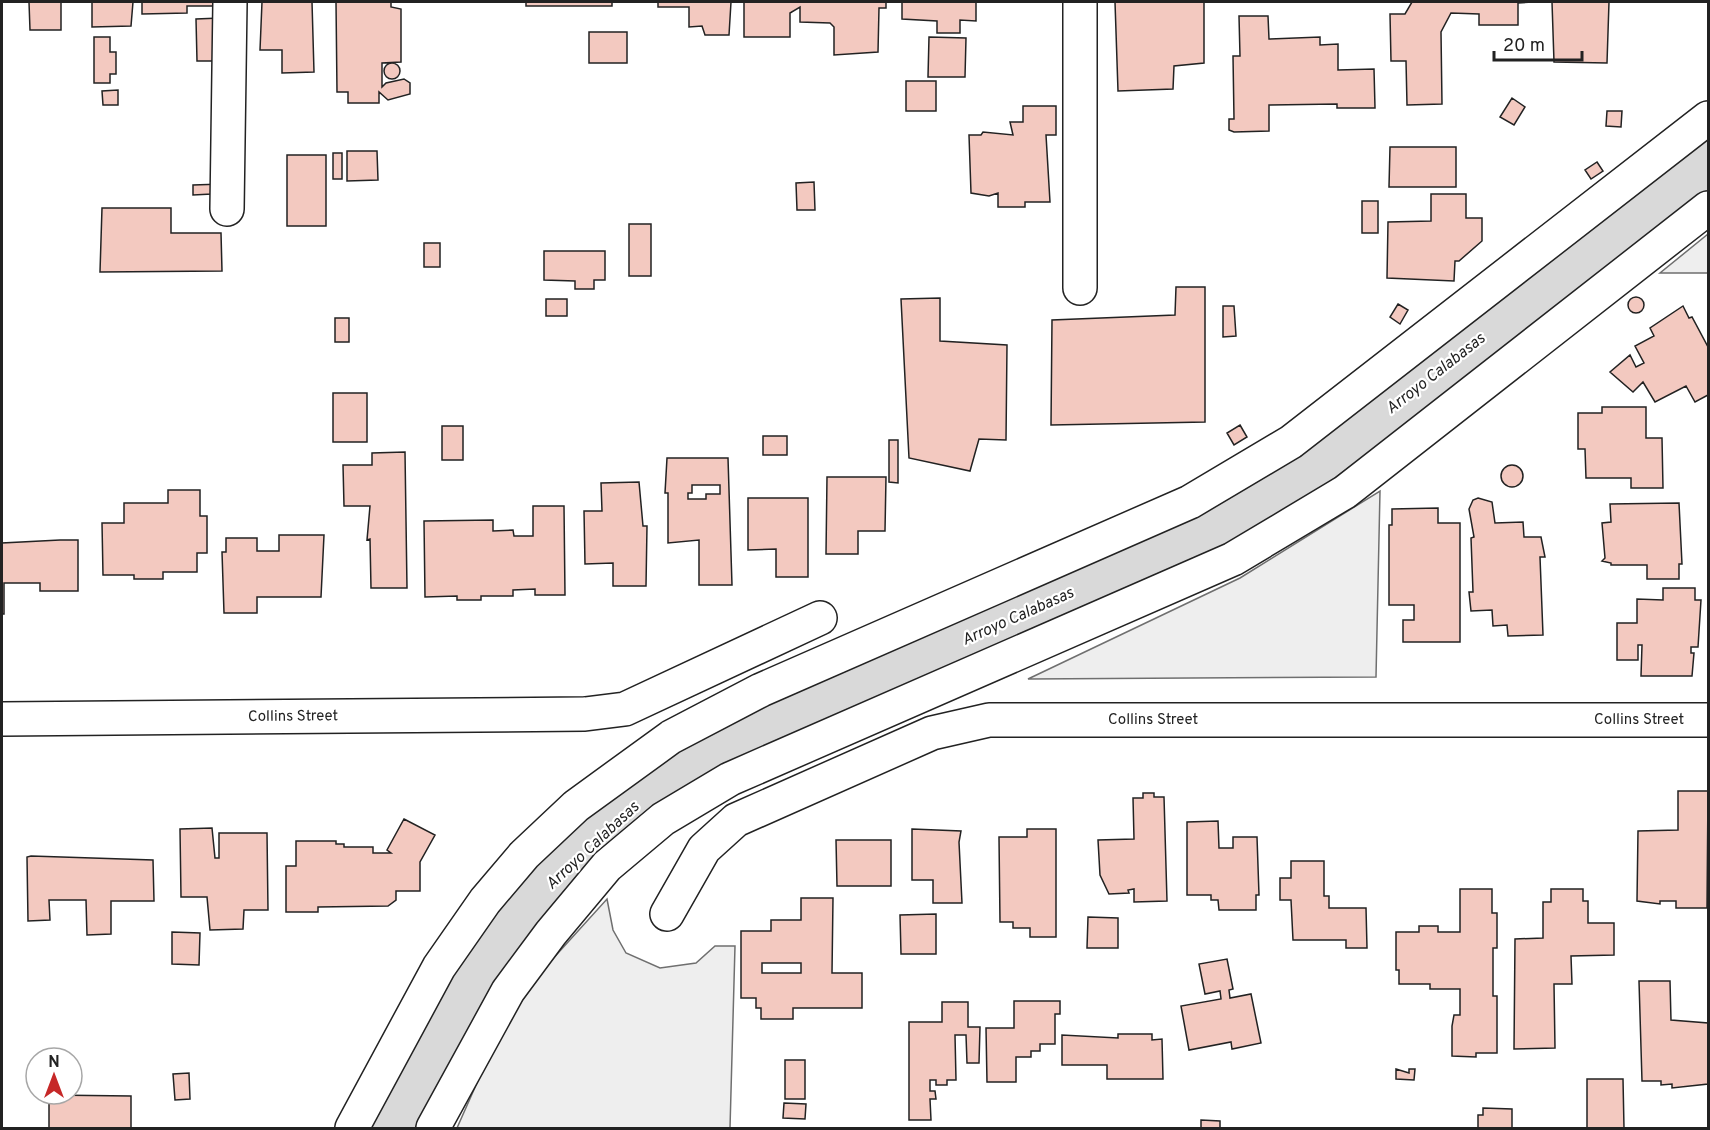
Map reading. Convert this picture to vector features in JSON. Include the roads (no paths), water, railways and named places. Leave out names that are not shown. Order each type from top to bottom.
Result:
[{"type":"street","points":[[227,209],[230,2]]},
{"type":"street","points":[[1080,2],[1080,288]]},
{"type":"street","points":[[352,1128],[439,967],[485,901],[524,855],[576,806],[671,737],[761,690],[1190,502],[1291,442],[1708,118]]},
{"type":"street","points":[[433,1128],[508,991],[522,972],[607,866],[663,819],[730,779],[1233,559],[1345,492],[1708,208]]},
{"type":"street","name":"Collins Street","points":[[2,719],[585,714],[625,709],[820,618]]},
{"type":"street","name":"Collins Street","points":[[667,914],[704,849],[736,820],[932,733],[989,720],[1708,720]]},
{"type":"water","name":"Arroyo Calabasas","points":[[1708,132],[1708,192],[1471,377],[1309,497],[1211,554],[626,836],[418,1128],[366,1128],[447,976],[517,878],[587,810],[679,741],[1191,513]]}]
